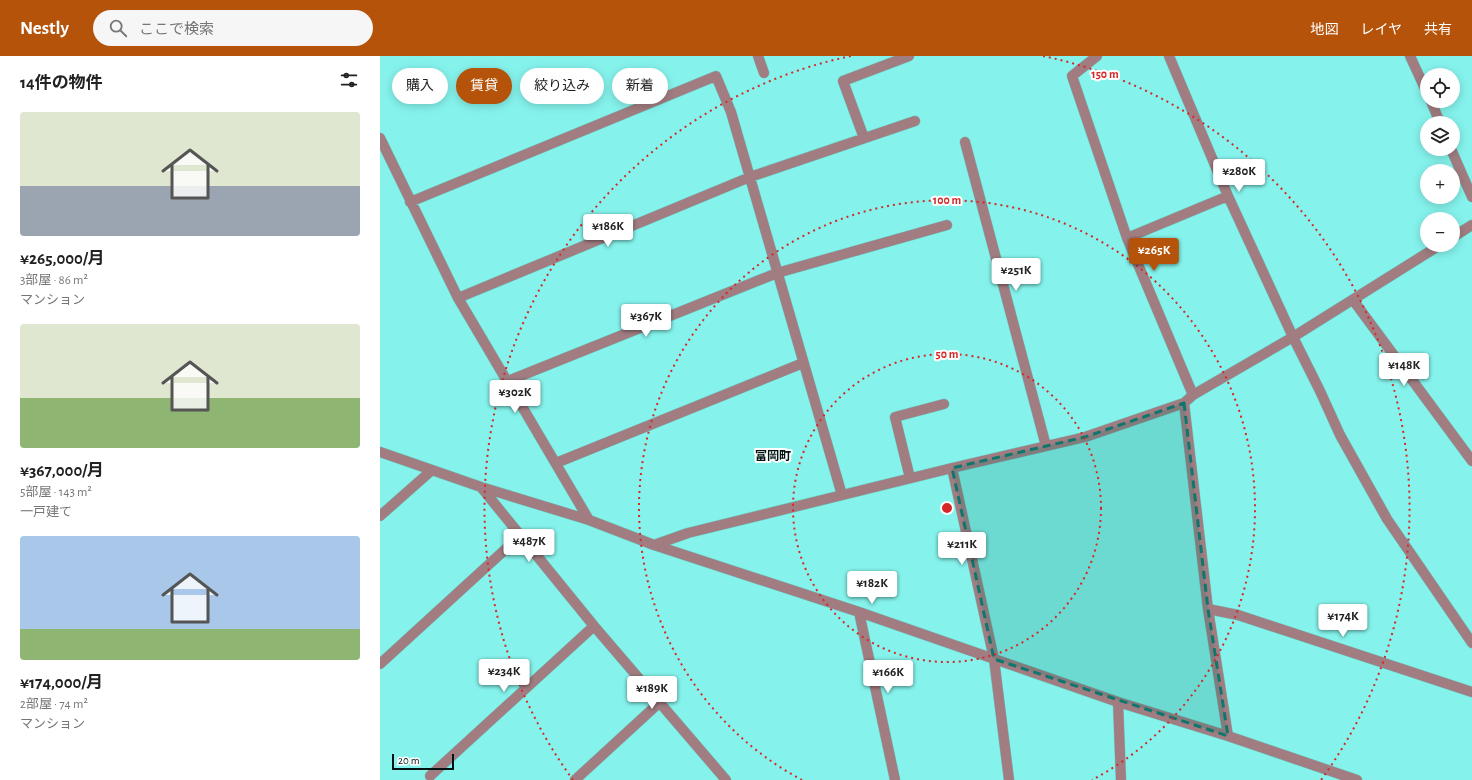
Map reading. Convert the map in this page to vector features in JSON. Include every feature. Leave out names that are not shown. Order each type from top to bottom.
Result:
[{"type":"street","points":[[758,56],[764,73]]},
{"type":"street","points":[[864,138],[843,81],[909,56]]},
{"type":"street","points":[[1097,56],[1072,76],[1128,238],[1193,395]]},
{"type":"street","points":[[1170,56],[1228,196],[1340,435],[1387,519],[1472,643]]},
{"type":"street","points":[[1410,56],[1420,78]]},
{"type":"street","points":[[410,202],[716,76],[731,112],[842,495]]},
{"type":"street","points":[[458,298],[750,177],[915,121]]},
{"type":"street","points":[[380,138],[458,298],[589,520]]},
{"type":"street","points":[[965,142],[1046,446]]},
{"type":"street","points":[[1454,156],[1472,198]]},
{"type":"street","points":[[1128,238],[1228,196]]},
{"type":"street","points":[[508,381],[777,273],[947,225]]},
{"type":"street","points":[[1460,233],[1472,225]]},
{"type":"street","points":[[654,546],[688,533],[910,478],[1085,437],[1184,403],[1193,395],[1293,337],[1429,252]]},
{"type":"street","points":[[1353,300],[1472,461]]},
{"type":"street","points":[[556,463],[803,364]]},
{"type":"street","points":[[1184,403],[1208,609],[1228,736]]},
{"type":"street","points":[[910,478],[895,417],[944,404]]},
{"type":"street","points":[[380,452],[481,487],[589,520],[654,546],[859,612],[1118,702],[1228,736],[1357,780]]},
{"type":"street","points":[[952,468],[994,659],[1009,780]]},
{"type":"street","points":[[380,516],[432,470]]},
{"type":"street","points":[[481,487],[594,626],[724,779]]},
{"type":"street","points":[[380,664],[520,536]]},
{"type":"street","points":[[1208,609],[1238,615],[1472,692]]},
{"type":"street","points":[[859,612],[895,780]]},
{"type":"street","points":[[430,776],[594,626]]},
{"type":"street","points":[[575,780],[660,702]]},
{"type":"street","points":[[1118,702],[1121,780]]},
{"type":"highlighted area","points":[[1184,403],[1208,609],[1228,736],[994,659],[952,468],[1085,437]]},
{"type":"district","name":"富岡町","points":[[773,456]]}]
